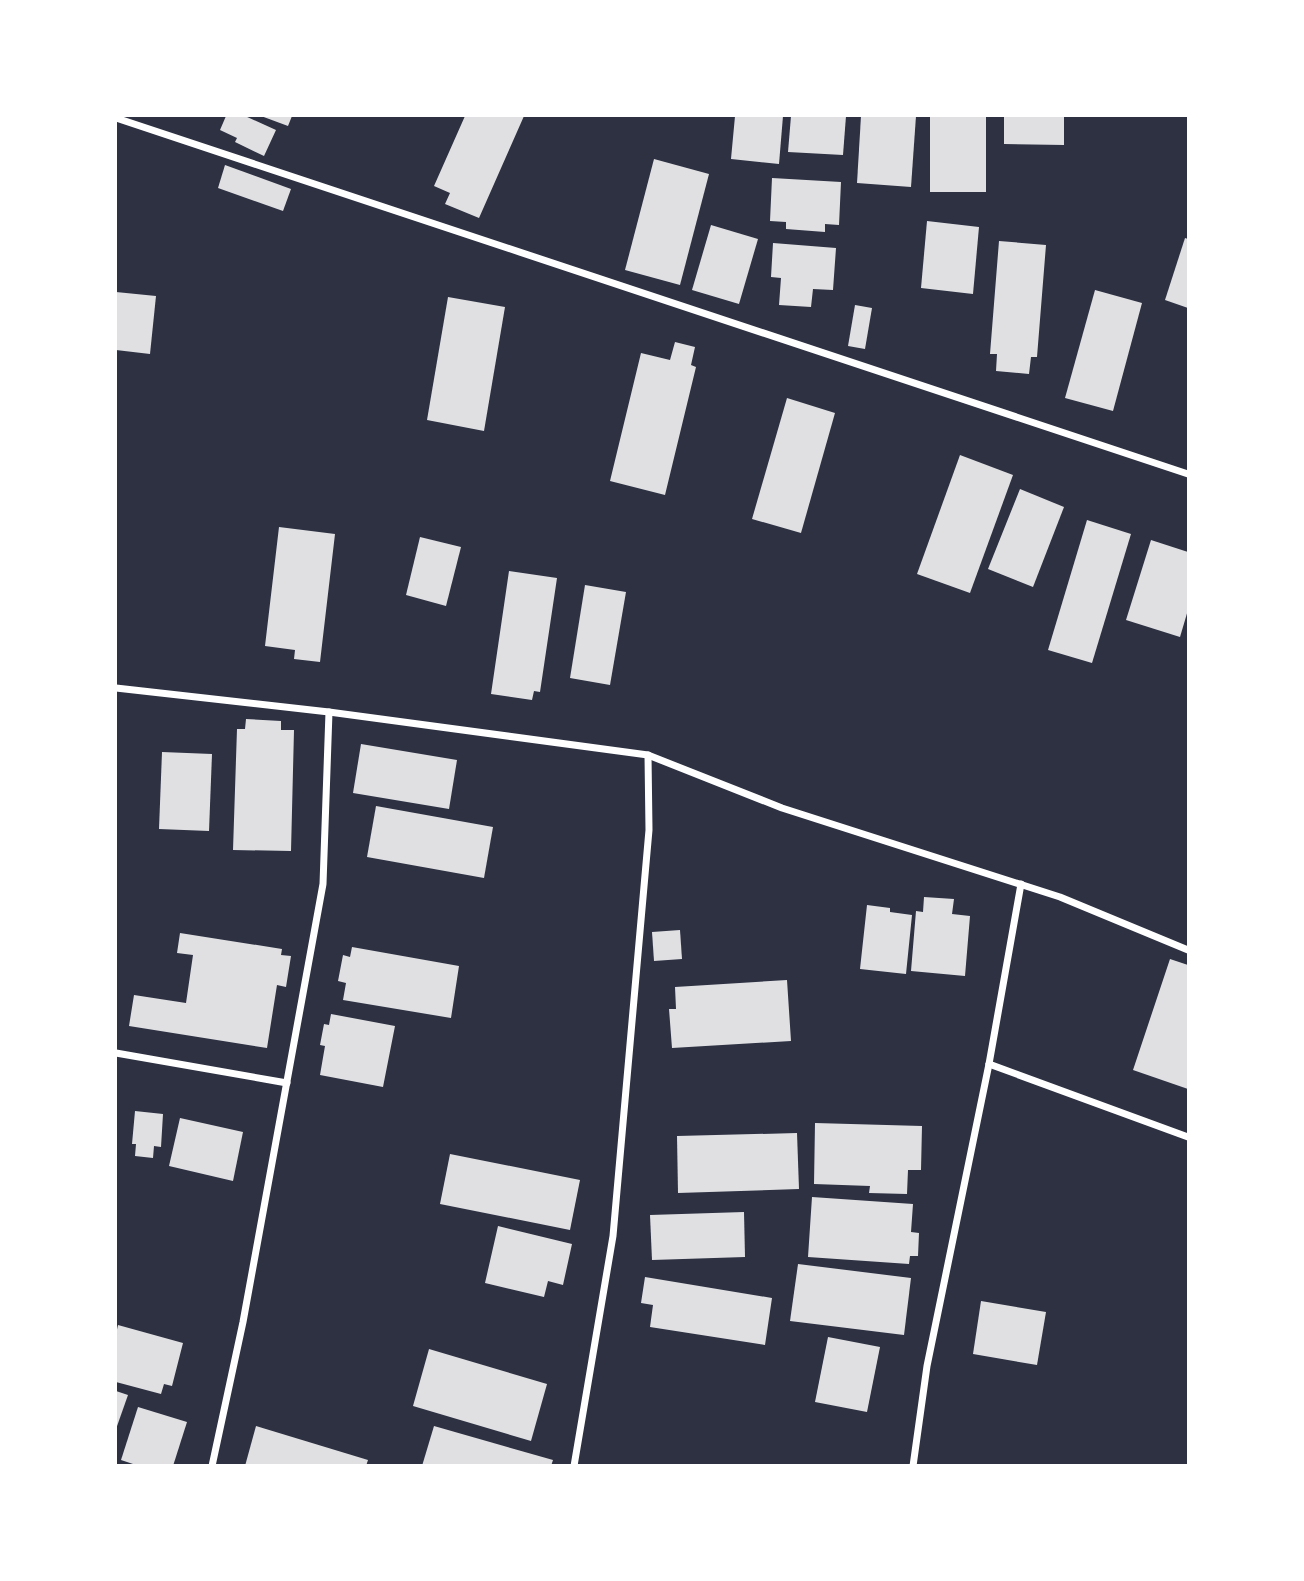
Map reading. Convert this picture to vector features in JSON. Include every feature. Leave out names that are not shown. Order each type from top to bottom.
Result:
[{"type":"street","points":[[116,118],[1188,474]]},
{"type":"street","points":[[116,688],[329,712],[648,755],[782,808],[1060,897],[1188,950]]},
{"type":"street","points":[[212,1465],[243,1322],[323,884],[329,712]]},
{"type":"street","points":[[574,1465],[612,1236],[649,830],[648,755]]},
{"type":"street","points":[[913,1465],[927,1366],[989,1064],[1021,884]]},
{"type":"street","points":[[116,1053],[287,1083]]},
{"type":"street","points":[[989,1064],[1188,1137]]},
{"type":"building","points":[[226,116],[245,116],[276,130],[264,156],[235,142],[237,138],[220,130]]},
{"type":"building","points":[[261,116],[292,116],[288,126]]},
{"type":"building","points":[[465,116],[524,116],[479,218],[445,204],[450,193],[434,186]]},
{"type":"building","points":[[735,116],[783,116],[779,164],[731,159]]},
{"type":"building","points":[[791,116],[846,116],[843,155],[788,152]]},
{"type":"building","points":[[861,116],[916,116],[911,187],[857,183]]},
{"type":"building","points":[[930,116],[986,116],[986,192],[930,192]]},
{"type":"building","points":[[1004,116],[1064,116],[1064,145],[1004,144]]},
{"type":"building","points":[[654,159],[709,174],[680,285],[625,270]]},
{"type":"building","points":[[225,165],[291,189],[283,211],[218,188]]},
{"type":"building","points":[[772,178],[841,182],[839,225],[825,224],[825,232],[786,229],[786,222],[770,221]]},
{"type":"building","points":[[927,221],[979,227],[973,294],[921,288]]},
{"type":"building","points":[[711,225],[758,239],[739,304],[692,290]]},
{"type":"building","points":[[1185,238],[1188,239],[1188,308],[1165,300]]},
{"type":"building","points":[[999,241],[1046,245],[1037,357],[1031,357],[1029,374],[996,371],[997,354],[990,354]]},
{"type":"building","points":[[773,243],[836,248],[833,290],[813,289],[811,307],[779,305],[781,278],[771,277]]},
{"type":"building","points":[[1095,290],[1142,303],[1113,411],[1065,398]]},
{"type":"building","points":[[116,292],[156,296],[150,354],[116,350]]},
{"type":"building","points":[[448,297],[505,307],[484,431],[427,420]]},
{"type":"building","points":[[855,305],[872,308],[865,349],[848,346]]},
{"type":"building","points":[[675,342],[695,347],[691,365],[696,367],[665,495],[610,481],[641,353],[670,360]]},
{"type":"building","points":[[787,398],[835,413],[801,533],[752,519]]},
{"type":"building","points":[[960,455],[1013,475],[970,593],[917,574]]},
{"type":"building","points":[[1020,489],[1064,507],[1033,587],[988,569]]},
{"type":"building","points":[[1087,520],[1131,534],[1092,663],[1048,650]]},
{"type":"building","points":[[279,527],[335,534],[320,662],[294,659],[295,650],[265,646]]},
{"type":"building","points":[[420,537],[461,547],[446,606],[406,595]]},
{"type":"building","points":[[1151,540],[1188,552],[1188,610],[1180,637],[1126,620]]},
{"type":"building","points":[[509,571],[557,578],[540,692],[534,691],[532,700],[491,694]]},
{"type":"building","points":[[585,585],[626,592],[610,685],[570,678]]},
{"type":"building","points":[[246,719],[281,721],[281,730],[294,730],[291,851],[233,850],[237,729],[245,729]]},
{"type":"building","points":[[361,744],[457,760],[449,809],[353,793]]},
{"type":"building","points":[[162,752],[212,754],[209,831],[159,829]]},
{"type":"building","points":[[376,806],[493,827],[484,878],[367,857]]},
{"type":"building","points":[[924,897],[954,899],[952,914],[970,916],[965,976],[911,971],[916,911],[923,912]]},
{"type":"building","points":[[867,905],[912,915],[906,974],[860,969]]},
{"type":"building","points":[[680,930],[682,959],[654,961],[652,932]]},
{"type":"building","points":[[180,933],[282,949],[281,955],[291,956],[286,987],[277,985],[267,1048],[129,1026],[134,995],[186,1003],[193,955],[177,953]]},
{"type":"building","points":[[352,947],[459,966],[451,1018],[343,1000],[346,983],[338,981],[343,955],[350,957]]},
{"type":"building","points":[[1170,959],[1188,965],[1188,1089],[1133,1070]]},
{"type":"building","points":[[787,980],[791,1041],[672,1048],[669,1009],[676,1009],[675,987]]},
{"type":"building","points":[[331,1014],[395,1026],[383,1087],[320,1075],[325,1046],[320,1045],[324,1024],[329,1025]]},
{"type":"building","points":[[135,1111],[163,1114],[161,1147],[154,1146],[153,1158],[135,1156],[136,1144],[132,1144]]},
{"type":"building","points":[[180,1118],[243,1132],[233,1181],[169,1166]]},
{"type":"building","points":[[815,1123],[922,1126],[921,1170],[908,1170],[907,1194],[869,1193],[870,1186],[814,1184]]},
{"type":"building","points":[[797,1133],[799,1189],[678,1193],[677,1136]]},
{"type":"building","points":[[450,1154],[580,1180],[570,1230],[440,1204]]},
{"type":"building","points":[[812,1197],[913,1204],[911,1232],[919,1233],[918,1256],[910,1256],[909,1264],[808,1257]]},
{"type":"building","points":[[744,1212],[745,1257],[652,1260],[650,1215]]},
{"type":"building","points":[[498,1226],[572,1244],[563,1285],[548,1281],[544,1297],[485,1283]]},
{"type":"building","points":[[798,1264],[911,1278],[904,1335],[790,1321]]},
{"type":"building","points":[[645,1277],[772,1298],[765,1345],[650,1327],[653,1305],[641,1303]]},
{"type":"building","points":[[981,1301],[1046,1312],[1037,1365],[973,1354]]},
{"type":"building","points":[[118,1325],[183,1343],[172,1386],[164,1384],[161,1394],[116,1382]]},
{"type":"building","points":[[828,1337],[880,1347],[867,1412],[815,1402]]},
{"type":"building","points":[[429,1349],[547,1384],[531,1441],[413,1406]]},
{"type":"building","points":[[116,1391],[128,1395],[116,1429]]},
{"type":"building","points":[[138,1407],[187,1422],[173,1466],[139,1466],[121,1460]]},
{"type":"building","points":[[256,1426],[368,1460],[366,1466],[245,1466]]},
{"type":"building","points":[[434,1426],[553,1460],[551,1466],[422,1466]]}]
